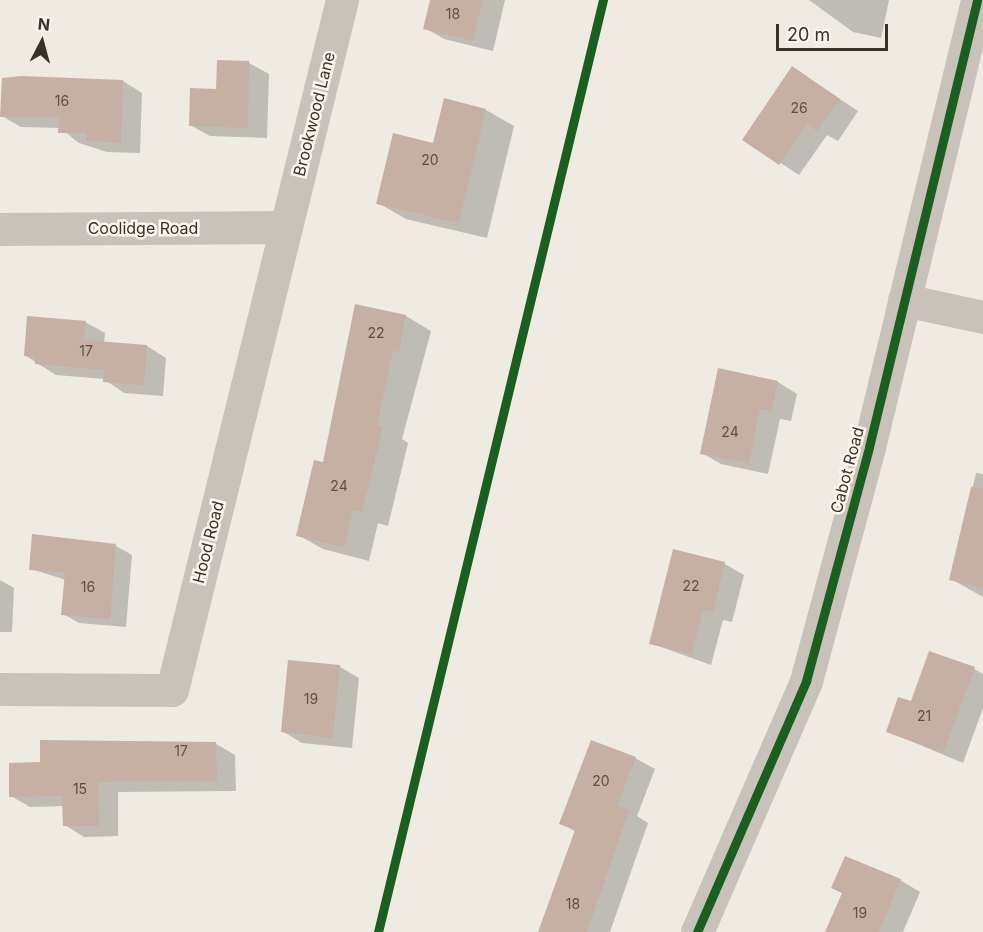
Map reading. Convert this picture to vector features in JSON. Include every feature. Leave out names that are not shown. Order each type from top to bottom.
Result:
[{"type":"street","name":"Brookwood Lane","points":[[286,227],[342,0]]},
{"type":"street","name":"Cabot Road","points":[[697,932],[806,681],[904,300],[977,0]]},
{"type":"street","name":"Coolidge Road","points":[[0,229],[286,227]]},
{"type":"street","name":"Hood Road","points":[[0,689],[172,690],[286,227]]},
{"type":"street","points":[[904,300],[983,316]]},
{"type":"building","points":[[430,0],[483,0],[473,41],[423,29]]},
{"type":"building","points":[[217,60],[249,61],[248,128],[189,126],[190,88],[216,89]]},
{"type":"building","points":[[792,66],[840,99],[817,131],[807,124],[779,165],[742,140]]},
{"type":"building","points":[[21,76],[123,80],[121,143],[86,141],[86,133],[58,133],[59,118],[0,117],[2,78]]},
{"type":"building","points":[[444,98],[486,109],[459,223],[376,204],[393,133],[433,143]]},
{"type":"building","points":[[355,304],[406,315],[399,352],[393,351],[377,425],[383,427],[362,512],[353,510],[344,547],[296,536],[314,460],[323,462]]},
{"type":"building","points":[[27,316],[86,321],[84,340],[147,345],[144,385],[103,382],[104,370],[35,364],[35,357],[24,356]]},
{"type":"building","points":[[718,368],[778,381],[771,411],[760,409],[749,464],[700,454]]},
{"type":"building","points":[[971,487],[983,489],[983,588],[949,580]]},
{"type":"building","points":[[32,534],[116,544],[110,619],[61,615],[65,572],[29,570]]},
{"type":"building","points":[[673,549],[725,562],[713,612],[703,610],[692,654],[649,644]]},
{"type":"building","points":[[929,651],[975,667],[943,753],[886,732],[898,697],[911,701]]},
{"type":"building","points":[[288,660],[340,665],[333,738],[281,732]]},
{"type":"building","points":[[40,740],[216,742],[217,781],[98,782],[99,826],[63,826],[62,796],[9,797],[9,763],[40,762]]},
{"type":"building","points":[[591,740],[636,757],[617,806],[629,810],[587,932],[538,932],[575,830],[559,824]]},
{"type":"building","points":[[845,856],[901,879],[879,932],[825,932],[842,893],[831,888]]},
{"type":"cycle path","points":[[378,932],[603,0]]},
{"type":"cycle path","points":[[697,932],[806,681],[869,447],[977,0]]}]
